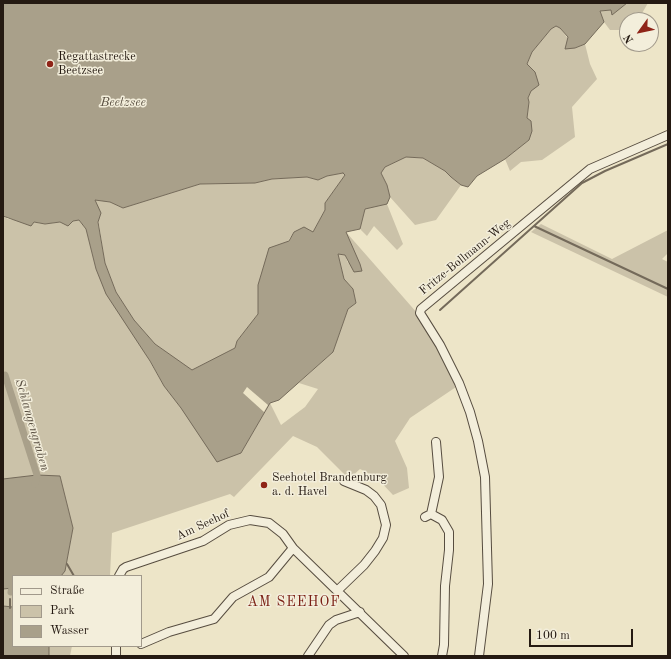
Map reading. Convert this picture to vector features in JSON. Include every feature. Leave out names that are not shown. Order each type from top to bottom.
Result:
[{"type":"street","name":"Fritze-Bollmann-Weg","points":[[479,656],[488,584],[485,477],[478,441],[459,383],[440,345],[420,313],[421,309],[590,169],[668,135]]},
{"type":"street","points":[[436,442],[439,477],[428,515],[442,520],[449,532],[449,550],[445,586],[444,645],[442,656]]},
{"type":"street","points":[[338,590],[364,565],[375,551],[383,538],[386,525],[381,505],[374,496],[366,490],[344,481]]},
{"type":"street","name":"Am Seehof","points":[[120,575],[126,567],[142,563],[203,541],[219,530],[239,522],[250,520],[269,523],[283,534],[293,548],[338,590],[404,656]]},
{"type":"street","points":[[142,644],[169,632],[214,618],[233,597],[269,577],[293,548]]},
{"type":"street","points":[[308,656],[329,625],[336,620],[360,612]]},
{"type":"green space","points":[[627,3],[648,3],[643,12],[619,12],[619,30],[610,30],[604,22],[600,11],[611,10],[613,14]]},
{"type":"green space","points":[[556,26],[560,28],[575,48],[585,44],[590,64],[597,79],[572,107],[575,137],[542,160],[521,162],[510,171],[505,159],[529,140],[527,118],[528,99],[535,72],[527,65],[532,52],[551,29]]},
{"type":"green space","points":[[406,157],[423,158],[445,171],[461,185],[436,220],[415,225],[390,197],[387,185],[381,173],[385,167]]},
{"type":"green space","points":[[343,173],[345,175],[325,203],[325,210],[313,232],[294,232],[258,285],[258,314],[237,341],[235,348],[192,371],[155,344],[134,320],[116,292],[105,263],[95,199],[110,202],[123,208],[200,184],[255,183],[272,179],[307,177],[318,180],[327,176]]},
{"type":"green space","points":[[387,204],[403,244],[397,250],[374,226],[367,236],[360,229],[365,209]]},
{"type":"green space","points":[[3,216],[8,219],[45,224],[79,220],[86,229],[96,269],[164,386],[181,408],[241,453],[270,403],[281,425],[305,407],[318,389],[299,383],[333,352],[348,309],[356,303],[353,289],[344,279],[338,254],[345,255],[348,263],[350,245],[346,232],[418,314],[438,346],[456,387],[410,418],[395,441],[407,468],[409,488],[393,495],[376,477],[360,469],[349,479],[317,447],[293,436],[234,497],[230,494],[112,533],[110,575],[62,575],[65,570],[73,528],[60,476],[3,479]]},
{"type":"green space","points":[[541,224],[612,259],[668,230],[668,253],[662,259],[668,262],[668,297],[531,232]]},
{"type":"green space","points":[[12,588],[12,607],[3,606],[3,589]]},
{"type":"green space","points":[[49,647],[72,647],[70,656],[49,656]]},
{"type":"water","name":"Beetzsee","points":[[3,3],[627,3],[612,15],[611,10],[600,11],[604,22],[585,44],[575,48],[565,49],[568,37],[560,28],[556,26],[551,29],[532,52],[527,64],[535,72],[539,85],[531,91],[528,98],[527,118],[531,121],[532,131],[529,140],[505,159],[477,176],[468,187],[461,185],[445,171],[423,158],[406,157],[385,167],[381,173],[387,185],[390,197],[387,204],[365,209],[360,229],[346,232],[362,271],[354,272],[345,255],[338,254],[344,279],[353,289],[356,303],[348,309],[333,352],[279,400],[270,403],[241,453],[217,462],[181,408],[164,386],[150,361],[106,294],[96,269],[86,229],[79,220],[73,221],[68,226],[60,222],[45,224],[34,222],[31,226],[3,216]],"holes":[[[343,173],[345,175],[325,203],[325,210],[313,232],[304,227],[294,232],[289,241],[269,248],[258,285],[258,314],[237,341],[235,348],[192,370],[155,344],[134,320],[116,292],[105,263],[98,222],[101,213],[95,200],[110,202],[123,208],[200,184],[255,183],[272,179],[307,177],[318,180],[327,176]]]},
{"type":"water","points":[[37,475],[60,476],[73,528],[65,571],[62,575],[12,575],[12,588],[3,589],[3,479]]},
{"type":"water","points":[[3,606],[12,607],[12,647],[49,647],[49,656],[3,656]]},
{"type":"pier","points":[[247,387],[268,405],[264,412],[243,393]]},
{"type":"waterway","points":[[440,310],[582,183],[605,171],[668,144]]},
{"type":"waterway","points":[[534,226],[668,289]]},
{"type":"waterway","name":"Schlangengraben","points":[[5,375],[37,475],[35,484]]},
{"type":"waterway","points":[[67,564],[73,575]]},
{"type":"waterway","name":"Schlangengraben","points":[[11,592],[12,588]]},
{"type":"waterway","name":"Schlangengraben","points":[[10,599],[10,608]]},
{"type":"place","name":"Regattastrecke Beetzsee","points":[[50,64]]},
{"type":"place","name":"Seehotel Brandenburg a. d. Havel","points":[[264,485]]},
{"type":"district","name":"AM SEEHOF","points":[[294,602]]}]
